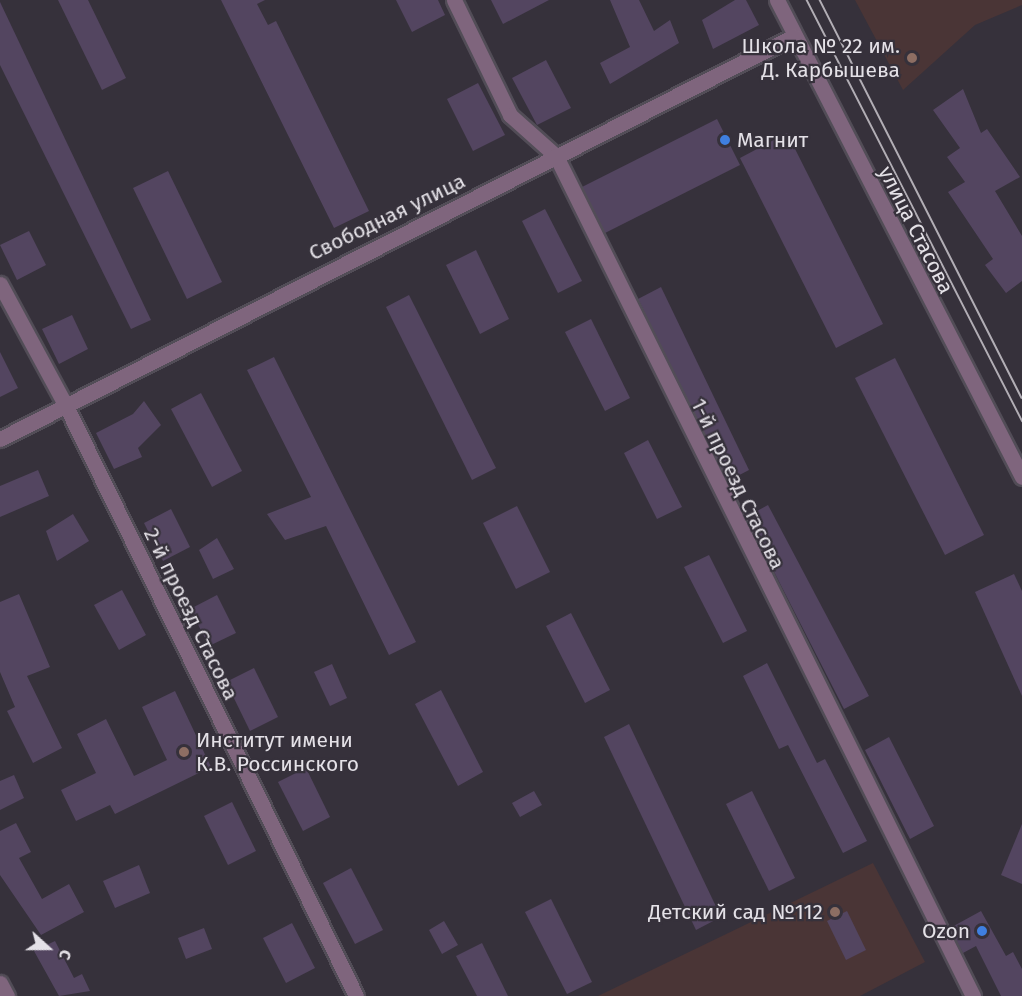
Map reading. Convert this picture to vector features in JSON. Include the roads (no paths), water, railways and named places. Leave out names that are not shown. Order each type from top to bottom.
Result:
[{"type":"street","name":"1-й проезд Стасова","points":[[454,0],[510,115],[556,156],[973,996]]},
{"type":"street","name":"улица Стасова","points":[[777,0],[1022,477]]},
{"type":"street","name":"Свободная улица","points":[[0,439],[66,406],[203,331],[794,36]]},
{"type":"street","name":"2-й проезд Стасова","points":[[0,284],[66,406],[356,996]]},
{"type":"street","points":[[0,983],[7,996]]},
{"type":"tram line","points":[[807,0],[1022,421]]},
{"type":"tram line","points":[[820,0],[1022,398]]},
{"type":"place","name":"Школа № 22 им. Д. Карбышева","points":[[912,58]]},
{"type":"place","name":"Магнит","points":[[725,140]]},
{"type":"place","name":"Институт имени К.В. Россинского","points":[[184,752]]},
{"type":"place","name":"Детский сад №112","points":[[835,912]]},
{"type":"place","name":"Ozon","points":[[982,931]]}]
